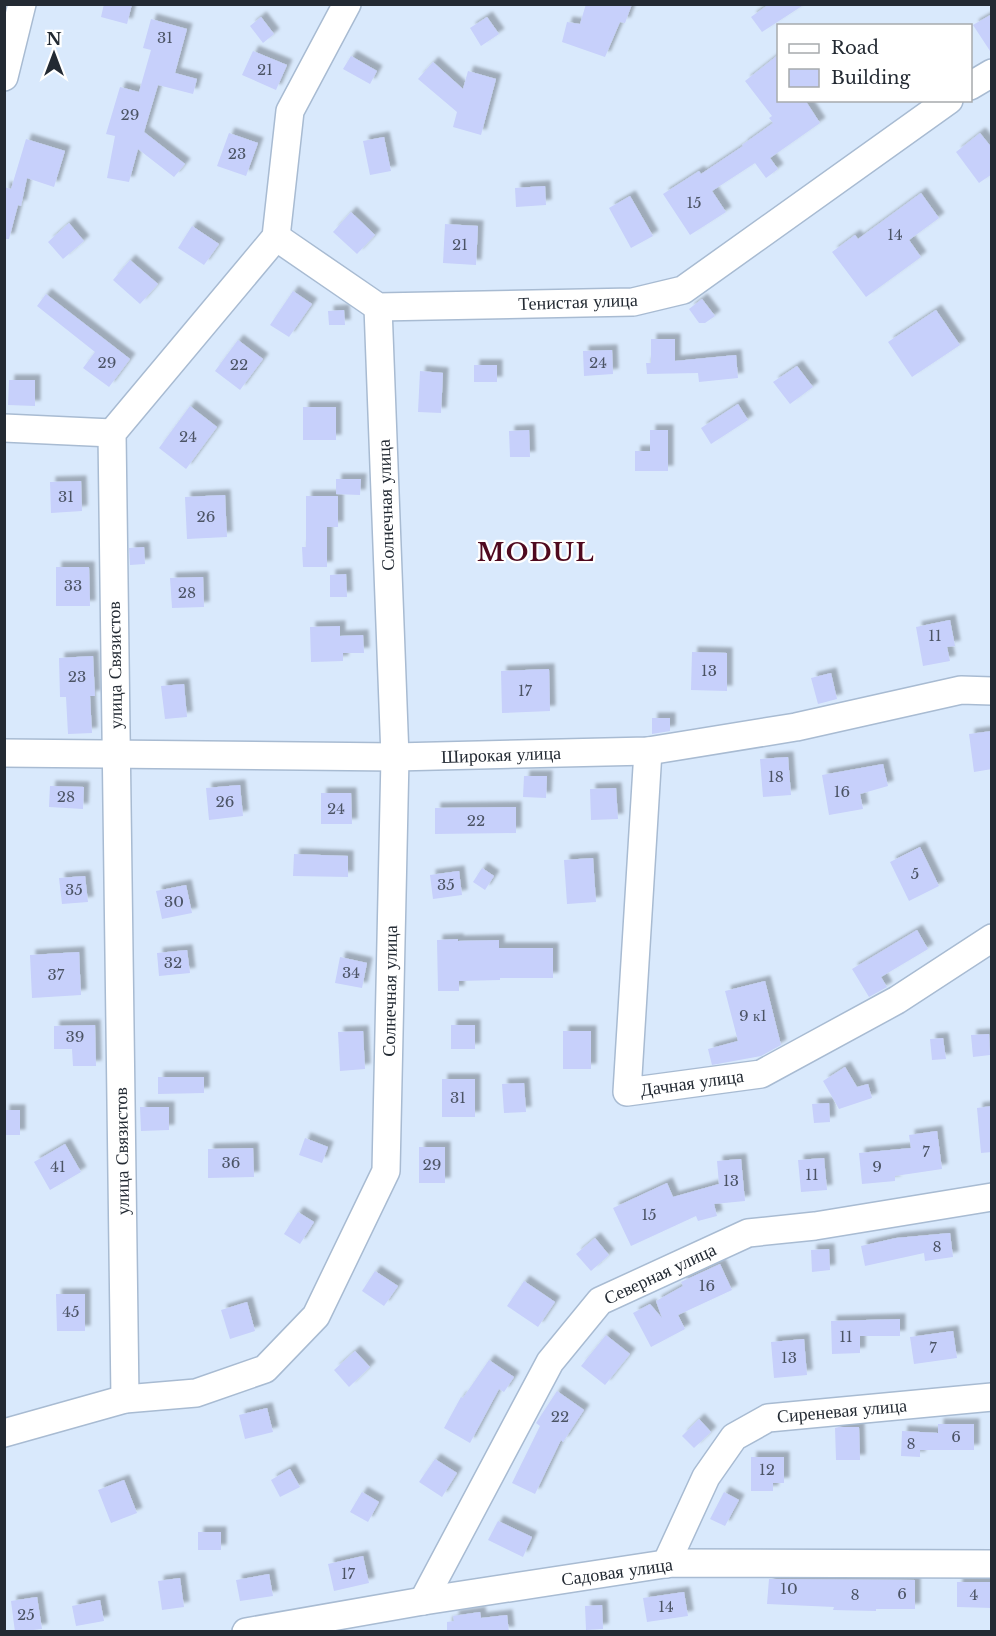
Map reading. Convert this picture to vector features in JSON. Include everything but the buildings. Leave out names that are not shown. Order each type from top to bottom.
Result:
[{"type":"street","points":[[4,77],[22,4]]},
{"type":"street","points":[[4,428],[112,433],[276,237],[290,111],[347,4]]},
{"type":"street","points":[[972,85],[992,73]]},
{"type":"street","name":"Тенистая улица","points":[[378,307],[633,303],[683,290],[947,102]]},
{"type":"street","points":[[276,237],[378,307]]},
{"type":"street","name":"Солнечная улица","points":[[4,1433],[124,1399],[196,1393],[265,1369],[316,1316],[386,1171],[396,757],[378,307]]},
{"type":"street","name":"улица Связистов","points":[[112,433],[124,1399]]},
{"type":"street","name":"Широкая улица","points":[[4,753],[396,757],[648,750],[796,727],[961,690],[992,691]]},
{"type":"street","name":"Дачная улица","points":[[648,750],[627,1092],[762,1074],[897,1000],[992,938]]},
{"type":"street","name":"Северная улица","points":[[423,1601],[550,1362],[600,1301],[748,1233],[815,1226],[992,1197]]},
{"type":"street","name":"Сиреневая улица","points":[[666,1564],[711,1469],[734,1437],[768,1418],[992,1397]]},
{"type":"street","name":"Садовая улица","points":[[246,1632],[423,1601],[666,1564],[992,1564]]},
{"type":"district","name":"MODUL","points":[[536,553]]}]
